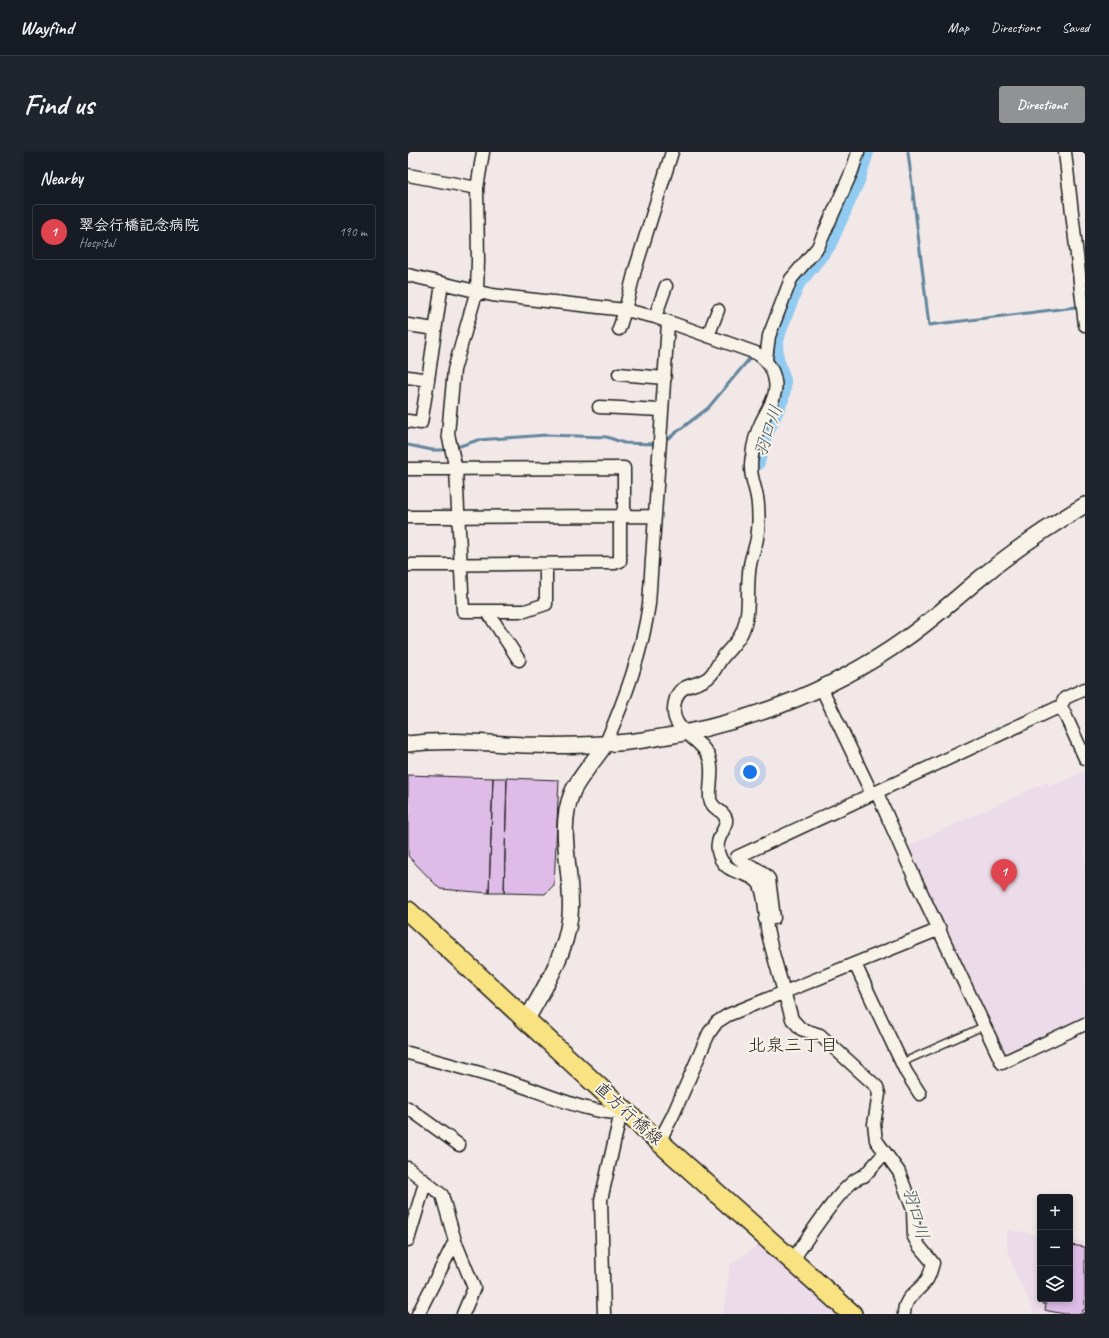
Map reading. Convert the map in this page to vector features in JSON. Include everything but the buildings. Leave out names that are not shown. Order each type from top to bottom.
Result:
[{"type":"main road","name":"直方行橋線","points":[[408,911],[527,1019],[627,1113],[660,1140],[852,1314]]},
{"type":"street","points":[[483,152],[477,188],[477,290],[454,370],[448,434],[456,470],[463,611],[525,611],[546,604],[546,564]]},
{"type":"street","points":[[619,329],[626,310],[635,270],[672,152]]},
{"type":"street","points":[[858,152],[852,172],[818,247],[791,279],[769,336],[766,359],[775,381],[775,393],[760,425],[752,454],[752,482],[758,502],[758,523],[756,542],[750,566],[745,623],[737,642],[723,657],[710,676],[704,681],[684,688],[678,693],[674,705],[678,727],[708,756],[710,763],[710,799],[713,807],[725,816],[726,819],[726,825],[718,839],[719,857],[724,866],[758,882],[760,887],[765,919],[792,1019],[801,1029],[820,1035],[877,1087],[879,1094],[874,1124],[876,1140],[899,1172],[912,1204],[914,1237],[919,1246],[933,1263],[926,1281],[909,1297],[904,1305],[904,1314]]},
{"type":"street","points":[[1065,152],[1085,324]]},
{"type":"street","points":[[408,175],[477,188]]},
{"type":"street","points":[[408,275],[477,290],[492,295],[524,300],[626,310],[655,317],[668,323],[756,353],[766,359]]},
{"type":"street","points":[[408,422],[421,424],[442,283]]},
{"type":"street","points":[[655,317],[666,286]]},
{"type":"street","points":[[708,336],[718,310]]},
{"type":"street","points":[[527,1019],[553,971],[570,917],[565,823],[567,806],[573,791],[605,745],[619,713],[644,637],[649,604],[668,323]]},
{"type":"street","points":[[408,325],[435,329]]},
{"type":"street","points":[[619,374],[665,378]]},
{"type":"street","points":[[408,377],[428,380]]},
{"type":"street","points":[[599,407],[662,410]]},
{"type":"street","points":[[408,469],[456,470],[624,468],[624,509],[620,517],[620,561],[615,563],[461,566],[408,565]]},
{"type":"street","points":[[408,744],[438,741],[474,741],[521,745],[605,745],[686,734],[746,718],[792,701],[852,672],[905,639],[1007,557],[1085,505]]},
{"type":"street","points":[[408,517],[655,516]]},
{"type":"street","points":[[487,611],[519,660]]},
{"type":"street","points":[[821,687],[901,845],[908,865],[940,929],[1002,1063],[1085,1024]]},
{"type":"street","points":[[765,919],[774,918],[769,878],[766,874],[743,863],[737,857],[1061,706],[1065,698],[1085,689]]},
{"type":"street","points":[[1061,706],[1085,758]]},
{"type":"street","points":[[660,1140],[673,1115],[709,1033],[717,1022],[728,1015],[940,929]]},
{"type":"street","points":[[855,964],[901,1063],[920,1094]]},
{"type":"street","points":[[408,1052],[513,1082],[596,1110],[612,1114],[627,1113]]},
{"type":"street","points":[[408,1108],[459,1145]]},
{"type":"street","points":[[604,1314],[601,1200],[619,1121],[627,1113]]},
{"type":"street","points":[[792,1261],[832,1203],[851,1183],[860,1176],[864,1176],[882,1156]]},
{"type":"street","points":[[408,1168],[442,1195],[455,1241],[474,1288],[463,1314]]},
{"type":"street","points":[[408,1240],[425,1183]]},
{"type":"street","points":[[418,1314],[455,1241]]},
{"type":"lane","points":[[901,1063],[984,1026]]},
{"type":"shaded area","points":[[1085,771],[1085,1020],[1007,1057],[1001,1054],[906,849],[910,845],[1047,782],[1050,787]]},
{"type":"shaded area","points":[[1007,1230],[1037,1235],[1037,1302],[1073,1302],[1073,1240],[1085,1242],[1085,1314],[1034,1314],[1027,1296],[1017,1278],[1007,1247]]},
{"type":"shaded area","points":[[760,1244],[840,1314],[723,1314],[730,1265]]},
{"type":"waterway","name":"羽口川","points":[[756,462],[762,438],[780,399],[782,389],[782,380],[775,359],[774,344],[780,324],[796,283],[827,245],[856,180],[865,152]]},
{"type":"waterway","points":[[908,152],[929,325],[1076,307]]},
{"type":"waterway","points":[[669,438],[708,408],[750,358]]},
{"type":"waterway","points":[[454,448],[478,440],[546,435],[607,437],[624,443],[655,444]]},
{"type":"waterway","points":[[408,445],[432,450],[448,450]]},
{"type":"place","name":"翠会行橋記念病院","points":[[1004,892]]},
{"type":"district","name":"北泉三丁目","points":[[793,1045]]}]
